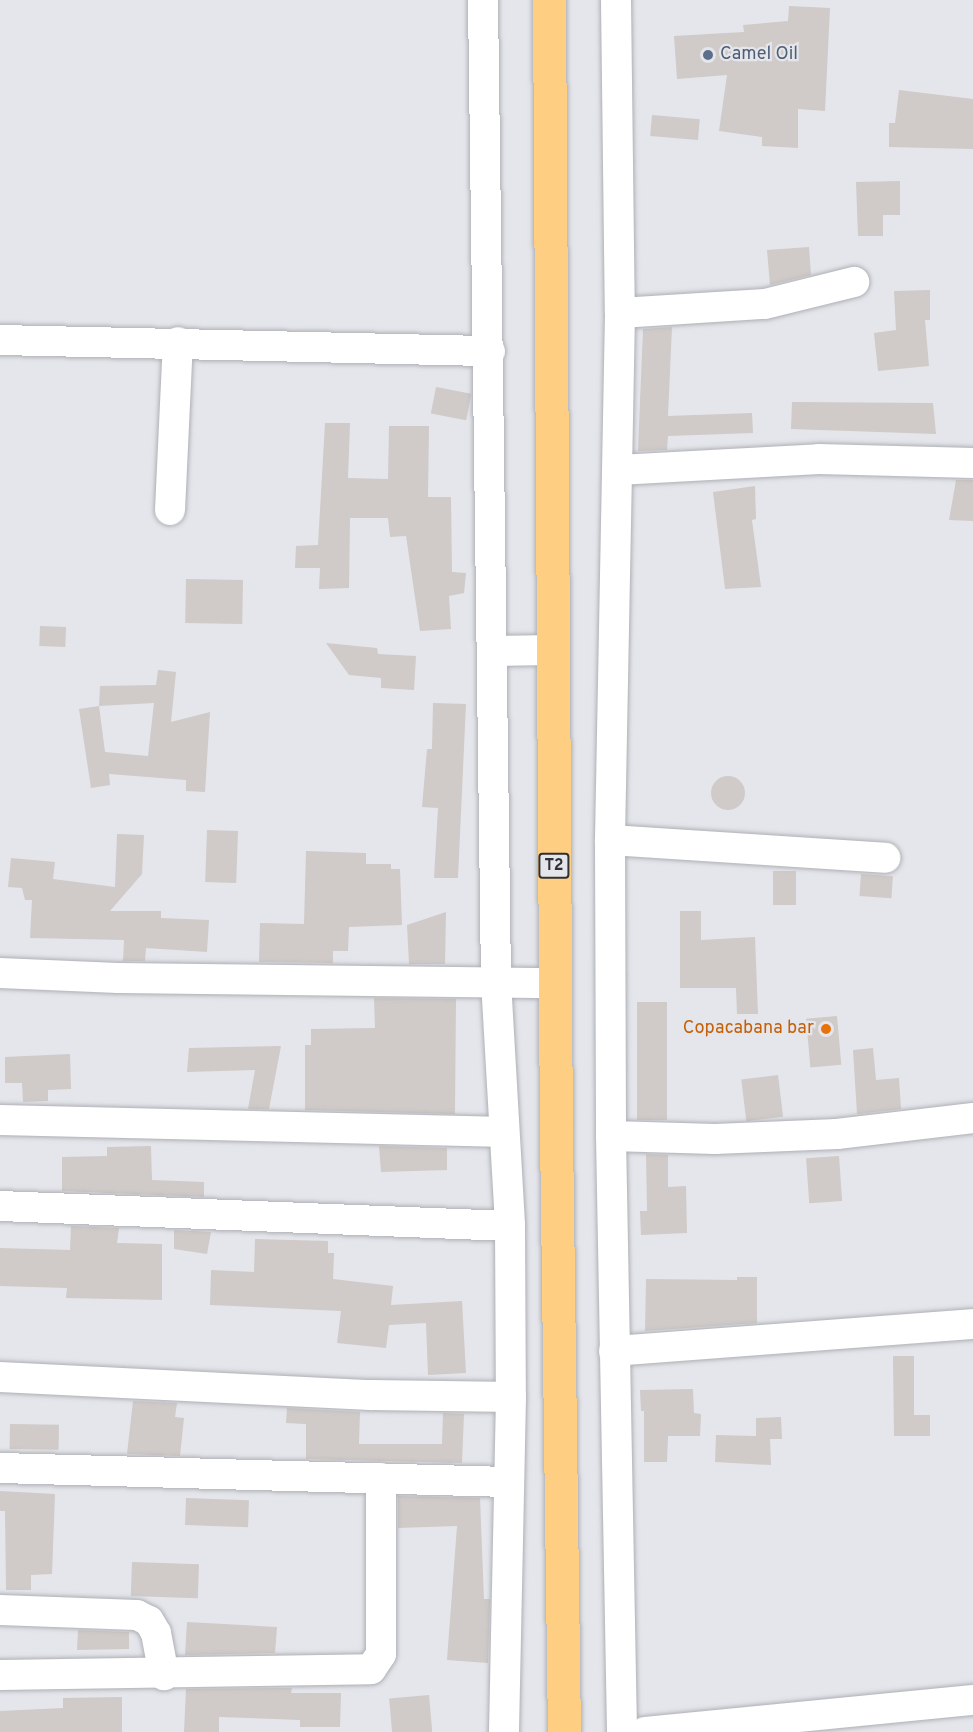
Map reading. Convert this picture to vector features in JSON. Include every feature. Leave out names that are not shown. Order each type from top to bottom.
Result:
[{"type":"highway","name":"T2","points":[[549,0],[552,650],[564,1732]]},
{"type":"street","points":[[483,0],[490,351],[496,981],[510,1226],[511,1397],[504,1732]]},
{"type":"street","points":[[616,0],[620,313],[610,840],[611,1136],[622,1732]]},
{"type":"street","points":[[620,313],[765,304],[854,282]]},
{"type":"street","points":[[0,340],[178,342],[490,351]]},
{"type":"street","points":[[170,510],[178,342]]},
{"type":"street","points":[[618,470],[819,459],[973,463]]},
{"type":"street","points":[[493,651],[552,650]]},
{"type":"street","points":[[610,840],[885,858]]},
{"type":"street","points":[[0,973],[118,978],[555,983]]},
{"type":"street","points":[[611,1136],[715,1139],[837,1134],[973,1118]]},
{"type":"street","points":[[0,1119],[504,1132]]},
{"type":"street","points":[[0,1206],[510,1226]]},
{"type":"street","points":[[614,1351],[973,1324]]},
{"type":"street","points":[[0,1377],[371,1395],[511,1397]]},
{"type":"street","points":[[0,1468],[508,1482]]},
{"type":"street","points":[[0,1675],[164,1675],[371,1669],[381,1654],[381,1478]]},
{"type":"street","points":[[0,1610],[137,1615],[149,1621],[156,1633],[164,1675]]},
{"type":"street","points":[[645,1732],[973,1700]]},
{"type":"building","points":[[789,6],[830,8],[825,111],[798,109],[798,148],[762,146],[762,137],[719,131],[727,75],[677,79],[674,36],[744,32],[743,25],[788,21]]},
{"type":"building","points":[[899,90],[973,99],[973,149],[889,147],[889,123],[895,123]]},
{"type":"building","points":[[652,115],[700,119],[698,140],[650,136]]},
{"type":"building","points":[[900,181],[900,215],[883,215],[883,236],[858,236],[856,182]]},
{"type":"building","points":[[809,247],[811,275],[770,285],[767,250]]},
{"type":"building","points":[[930,290],[930,320],[925,320],[929,366],[878,371],[874,333],[896,330],[894,291]]},
{"type":"building","points":[[672,327],[668,416],[752,413],[753,433],[668,436],[667,450],[638,451],[643,329]]},
{"type":"building","points":[[436,387],[471,394],[466,420],[431,414]]},
{"type":"building","points":[[792,402],[933,403],[936,434],[791,429]]},
{"type":"building","points":[[325,423],[350,423],[348,478],[388,479],[389,426],[429,426],[428,497],[451,497],[452,572],[466,573],[464,593],[449,596],[451,629],[420,631],[406,536],[390,537],[388,518],[350,518],[349,588],[319,589],[320,568],[295,568],[296,546],[318,545]]},
{"type":"building","points":[[956,480],[973,480],[973,521],[949,520]]},
{"type":"building","points":[[755,486],[756,519],[752,520],[761,587],[725,589],[713,492]]},
{"type":"building","points":[[186,579],[243,580],[242,624],[185,623]]},
{"type":"building","points":[[40,626],[66,627],[65,647],[39,646]]},
{"type":"building","points":[[326,643],[377,648],[378,654],[416,656],[414,690],[381,688],[381,678],[349,675]]},
{"type":"building","points":[[158,670],[176,672],[171,722],[210,712],[205,792],[186,791],[186,780],[109,774],[110,785],[91,788],[79,709],[99,706],[100,686],[156,685]],"holes":[[[154,703],[148,756],[105,752],[99,706]]]},
{"type":"building","points":[[433,703],[466,704],[458,878],[434,878],[438,808],[422,807],[427,749],[432,749]]},
{"type":"building","points":[[728,776],[740,781],[745,793],[740,805],[728,810],[716,805],[711,793],[716,781]]},
{"type":"building","points":[[207,830],[238,831],[236,883],[205,882]]},
{"type":"building","points":[[117,834],[144,835],[142,874],[110,911],[161,911],[161,918],[209,920],[207,952],[146,948],[145,961],[123,961],[124,940],[30,938],[32,900],[25,900],[22,888],[8,887],[11,858],[55,862],[53,879],[115,887]]},
{"type":"building","points":[[306,851],[366,853],[366,864],[391,864],[391,869],[400,869],[402,925],[349,927],[348,951],[333,951],[333,963],[259,962],[260,923],[304,924]]},
{"type":"building","points":[[773,871],[796,871],[796,905],[773,905]]},
{"type":"building","points":[[861,874],[893,876],[891,898],[859,896]]},
{"type":"building","points":[[680,911],[701,911],[701,940],[755,937],[758,1014],[737,1014],[736,988],[680,988]]},
{"type":"building","points":[[446,912],[445,964],[409,964],[407,925]]},
{"type":"building","points":[[374,998],[456,999],[455,1114],[305,1110],[305,1045],[311,1045],[311,1029],[375,1028]]},
{"type":"building","points":[[637,1002],[667,1002],[667,1120],[637,1120]]},
{"type":"building","points":[[837,1016],[841,1065],[810,1068],[806,1019]]},
{"type":"building","points":[[281,1046],[269,1109],[248,1109],[255,1070],[187,1072],[189,1048]]},
{"type":"building","points":[[873,1048],[876,1080],[899,1078],[901,1109],[857,1114],[853,1050]]},
{"type":"building","points":[[70,1054],[71,1089],[48,1090],[48,1101],[23,1102],[22,1083],[5,1083],[5,1057]]},
{"type":"building","points":[[778,1075],[783,1117],[746,1121],[741,1080]]},
{"type":"building","points":[[151,1146],[152,1180],[204,1182],[204,1197],[62,1191],[62,1157],[107,1156],[107,1147]]},
{"type":"building","points":[[379,1146],[447,1148],[447,1170],[381,1172]]},
{"type":"building","points":[[646,1154],[668,1155],[668,1187],[686,1186],[687,1233],[641,1235],[640,1211],[647,1211]]},
{"type":"building","points":[[839,1156],[842,1201],[809,1203],[806,1158]]},
{"type":"building","points":[[71,1226],[119,1228],[117,1243],[162,1244],[162,1300],[66,1298],[67,1288],[0,1286],[0,1248],[70,1250]]},
{"type":"building","points":[[174,1230],[211,1232],[207,1254],[174,1249]]},
{"type":"building","points":[[255,1239],[328,1241],[328,1253],[334,1253],[333,1279],[393,1286],[391,1305],[462,1301],[466,1373],[428,1375],[426,1323],[389,1325],[386,1348],[337,1343],[341,1311],[210,1305],[211,1270],[254,1272]]},
{"type":"building","points":[[737,1277],[757,1277],[757,1323],[645,1331],[646,1279],[737,1280]]},
{"type":"building","points":[[893,1356],[914,1356],[914,1415],[930,1415],[930,1436],[894,1436]]},
{"type":"building","points":[[693,1389],[694,1413],[701,1414],[700,1436],[668,1436],[667,1462],[644,1462],[644,1411],[641,1411],[640,1390]]},
{"type":"building","points":[[133,1401],[177,1403],[175,1417],[184,1418],[180,1456],[127,1454]]},
{"type":"building","points":[[287,1408],[360,1412],[359,1444],[442,1444],[443,1413],[464,1414],[462,1463],[306,1459],[306,1424],[286,1423]]},
{"type":"building","points":[[781,1417],[782,1439],[770,1439],[771,1465],[715,1462],[716,1435],[756,1436],[756,1418]]},
{"type":"building","points":[[10,1424],[59,1425],[59,1450],[10,1449]]},
{"type":"building","points":[[0,1491],[55,1494],[52,1574],[31,1575],[31,1590],[6,1590],[5,1511],[0,1511]]},
{"type":"building","points":[[398,1496],[480,1498],[484,1599],[490,1599],[488,1663],[447,1660],[457,1526],[398,1528]]},
{"type":"building","points":[[186,1498],[249,1500],[248,1527],[185,1525]]},
{"type":"building","points":[[132,1562],[199,1564],[198,1598],[131,1596]]},
{"type":"building","points":[[187,1622],[277,1627],[275,1653],[185,1655]]},
{"type":"building","points":[[78,1630],[129,1632],[129,1649],[77,1650]]},
{"type":"building","points":[[292,1688],[291,1693],[341,1693],[340,1727],[300,1727],[300,1720],[219,1717],[219,1732],[184,1732],[186,1689]]},
{"type":"building","points":[[429,1695],[432,1732],[392,1732],[389,1698]]},
{"type":"building","points":[[122,1697],[122,1732],[0,1732],[0,1711],[63,1708],[63,1698]]},
{"type":"place","name":"Camel Oil","points":[[708,55]]},
{"type":"place","name":"Copacabana bar","points":[[826,1029]]}]
